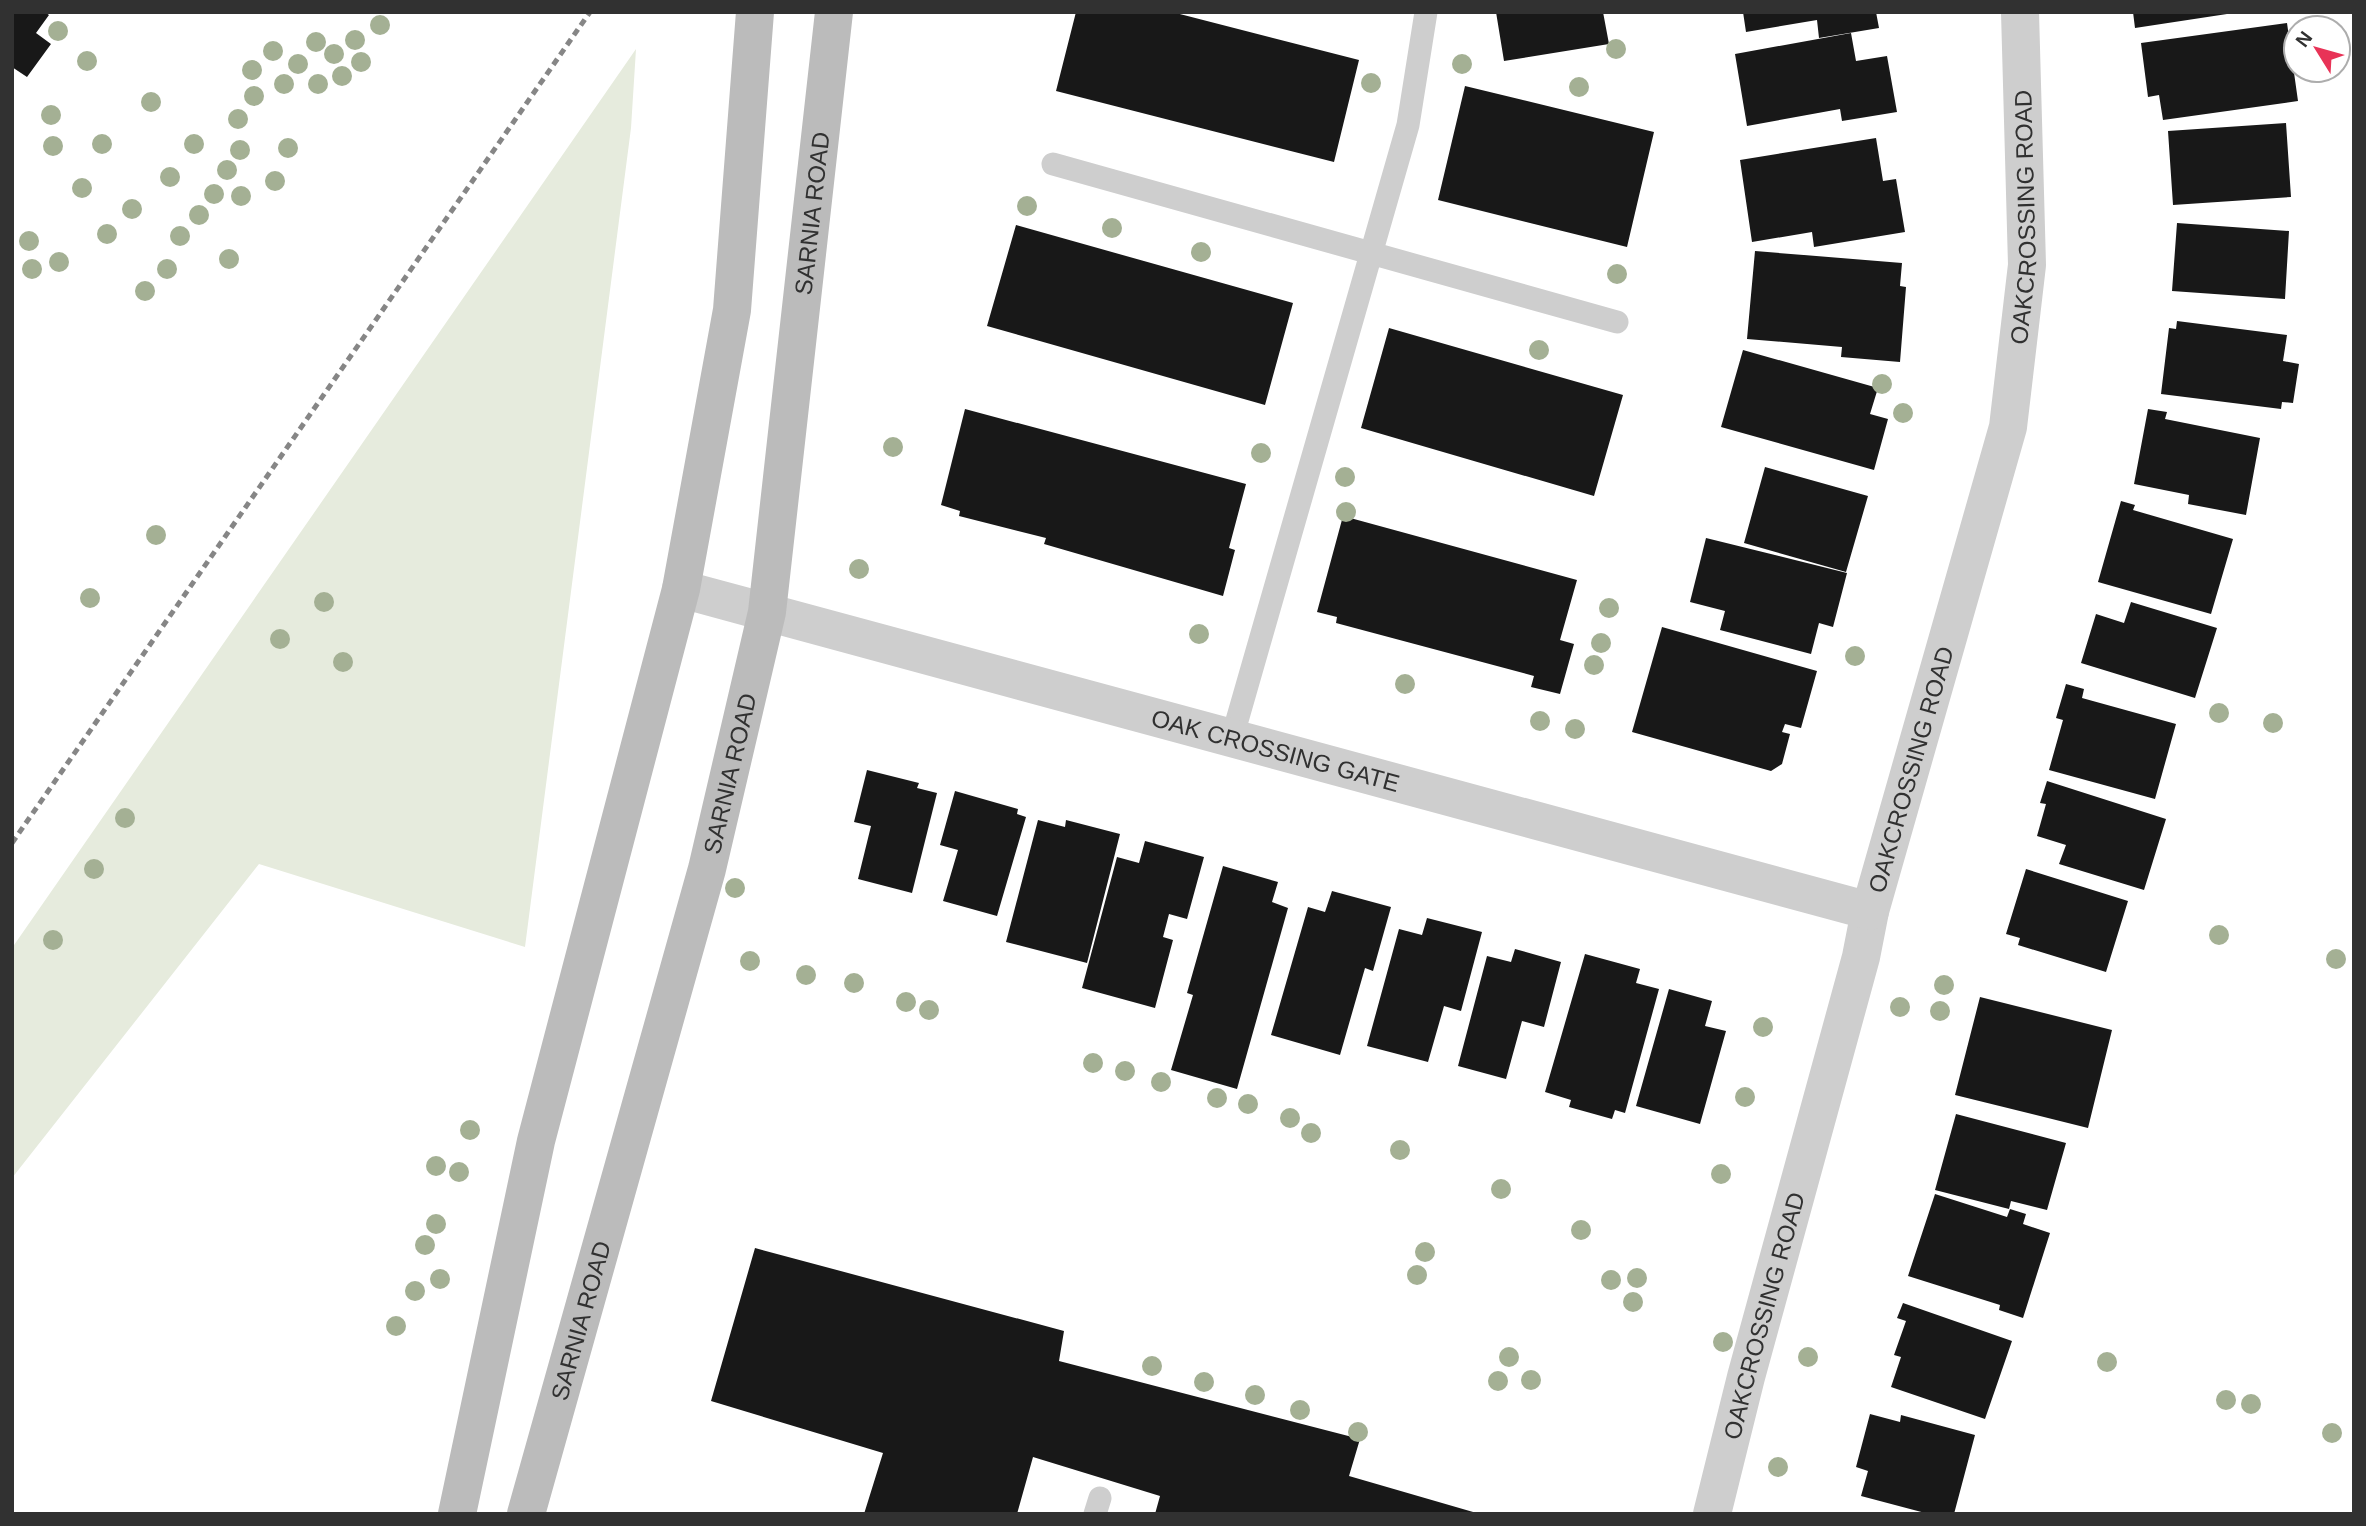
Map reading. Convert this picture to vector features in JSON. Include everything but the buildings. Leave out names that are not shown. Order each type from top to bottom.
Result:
[{"type":"main road","points":[[457,1514],[536,1141],[681,589],[732,310],[755,12]]},
{"type":"main road","name":"SARNIA ROAD","points":[[526,1514],[707,869],[768,612],[834,12]]},
{"type":"street","name":"OAKCROSSING ROAD","points":[[1712,1514],[1746,1377],[1861,957],[1870,911],[2008,428],[2027,265],[2020,12]]},
{"type":"street","name":"OAK CROSSING GATE","points":[[681,589],[1870,911]]},
{"type":"lane","points":[[1232,738],[1408,125],[1426,12]]},
{"type":"lane","points":[[1053,164],[1617,323]]},
{"type":"shaded area","points":[[636,49],[631,128],[525,947],[259,864],[12,1178],[12,948]]},
{"type":"railway","points":[[12,843],[590,12]]}]
